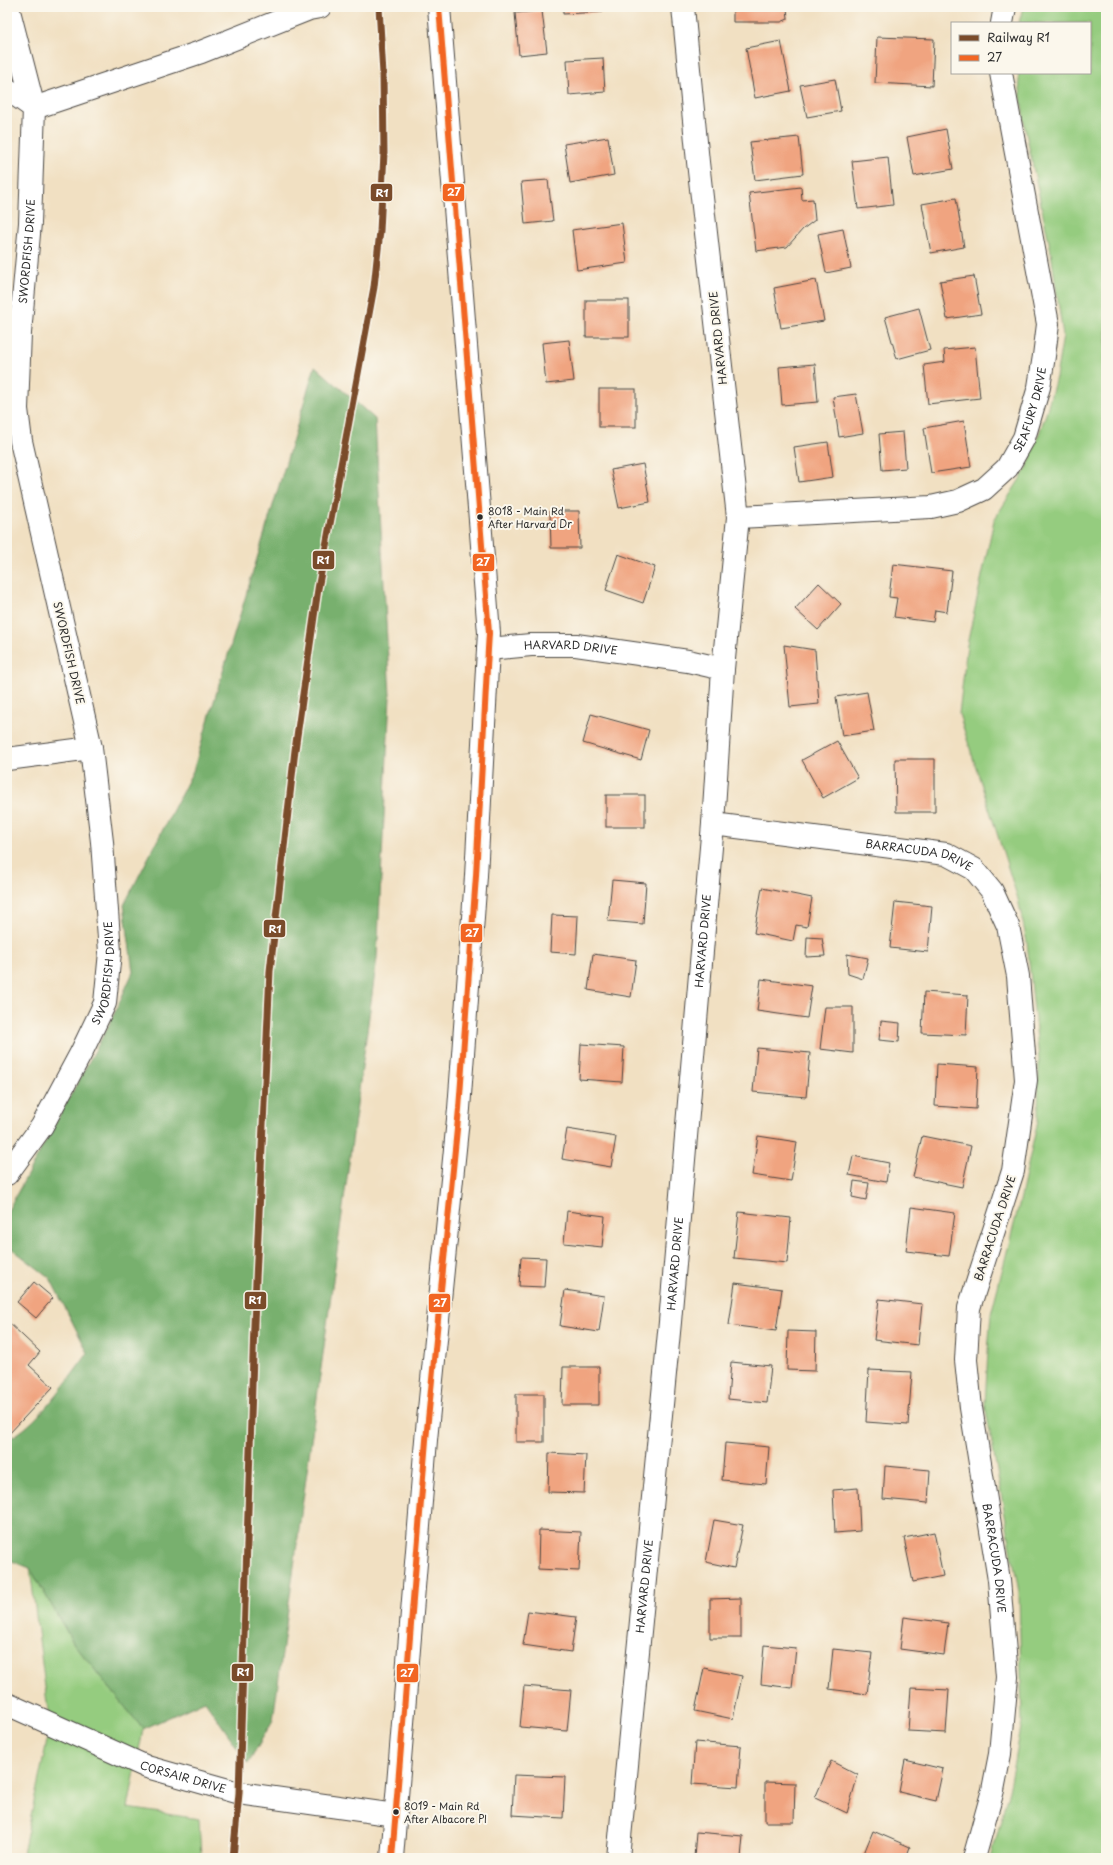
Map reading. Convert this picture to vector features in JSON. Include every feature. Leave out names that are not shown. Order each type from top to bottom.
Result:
[{"type":"street","name":"SWORDFISH DRIVE","points":[[7,1174],[42,1126],[81,1053],[105,1003],[110,952],[102,842],[91,748],[21,441],[17,409],[13,333],[30,223],[34,108],[8,7]]},
{"type":"street","points":[[7,89],[34,108],[201,52],[309,9],[320,7]]},
{"type":"street","points":[[392,1858],[426,1440],[459,1109],[476,876],[489,634],[439,7]]},
{"type":"street","name":"HARVARD DRIVE","points":[[618,1858],[669,1330],[713,824],[723,669],[738,517],[698,162],[683,7]]},
{"type":"street","points":[[1002,22],[1005,7]]},
{"type":"street","name":"SEAFURY DRIVE","points":[[738,517],[931,507],[958,501],[984,489],[1007,468],[1024,438],[1038,387],[1048,324],[1002,74]]},
{"type":"street","name":"HARVARD DRIVE","points":[[488,649],[531,645],[576,645],[688,661],[723,669]]},
{"type":"street","points":[[7,759],[91,748]]},
{"type":"street","name":"BARRACUDA DRIVE","points":[[713,824],[946,854],[974,869],[992,891],[1008,926],[1018,976],[1026,1080],[1013,1171],[969,1308],[966,1360],[971,1408],[999,1580],[1007,1677],[998,1761],[993,1790],[974,1858]]},
{"type":"street","name":"CORSAIR DRIVE","points":[[7,1704],[147,1767],[239,1793],[395,1815]]},
{"type":"green space","points":[[1023,7],[1106,7],[1106,1858],[991,1858],[1011,1782],[1022,1722],[1019,1592],[985,1405],[988,1351],[991,1314],[1020,1201],[1038,1120],[1039,1059],[1027,942],[1018,899],[959,714],[967,645],[994,520],[1027,468],[1046,414],[1056,377],[1063,336],[1051,252],[1025,128],[1018,74],[1091,74],[1091,22],[1019,22]]},
{"type":"green space","points":[[315,366],[375,419],[390,696],[377,958],[273,1720],[248,1763],[205,1701],[143,1729],[74,1644],[30,1568],[7,1559],[7,1439],[17,1434],[40,1414],[51,1402],[88,1353],[50,1278],[7,1245],[7,1212],[110,1023],[133,972],[124,905],[193,771]]},
{"type":"green space","points":[[30,1568],[74,1644],[143,1729],[128,1808],[199,1819],[201,1858],[22,1858],[50,1727]]},
{"type":"building","points":[[563,7],[602,7],[602,12],[563,14]]},
{"type":"building","points":[[733,7],[787,7],[788,19],[781,22],[733,22]]},
{"type":"building","points":[[542,11],[547,52],[519,55],[515,13]]},
{"type":"building","points":[[877,37],[934,39],[932,86],[875,83]]},
{"type":"building","points":[[781,41],[791,91],[755,98],[746,48]]},
{"type":"building","points":[[603,58],[605,92],[569,95],[567,60]]},
{"type":"building","points":[[835,79],[841,111],[807,117],[800,85]]},
{"type":"building","points":[[946,129],[953,169],[914,176],[907,137]]},
{"type":"building","points":[[608,137],[614,175],[570,183],[564,144]]},
{"type":"building","points":[[799,137],[803,174],[755,180],[750,142]]},
{"type":"building","points":[[888,157],[893,205],[858,209],[852,161]]},
{"type":"building","points":[[548,180],[553,221],[525,224],[521,182]]},
{"type":"building","points":[[801,187],[802,200],[813,199],[815,220],[803,229],[787,247],[756,251],[749,193]]},
{"type":"building","points":[[956,198],[964,247],[931,253],[922,204]]},
{"type":"building","points":[[622,223],[627,263],[577,270],[572,230]]},
{"type":"building","points":[[843,229],[851,268],[826,273],[818,234]]},
{"type":"building","points":[[974,276],[981,314],[947,319],[940,281]]},
{"type":"building","points":[[816,280],[824,321],[781,328],[774,288]]},
{"type":"building","points":[[586,300],[629,300],[629,337],[586,337]]},
{"type":"building","points":[[919,308],[930,350],[897,359],[885,317]]},
{"type":"building","points":[[569,340],[574,381],[546,384],[542,343]]},
{"type":"building","points":[[975,347],[980,398],[928,404],[924,365],[945,362],[944,350]]},
{"type":"building","points":[[815,364],[818,402],[782,405],[779,367]]},
{"type":"building","points":[[599,389],[636,389],[636,427],[599,427]]},
{"type":"building","points":[[856,394],[863,433],[839,437],[833,397]]},
{"type":"building","points":[[964,421],[971,467],[931,473],[924,428]]},
{"type":"building","points":[[903,432],[906,468],[882,470],[879,434]]},
{"type":"building","points":[[828,442],[833,477],[799,482],[794,447]]},
{"type":"building","points":[[643,464],[650,502],[619,508],[611,470]]},
{"type":"building","points":[[550,511],[579,511],[580,548],[551,548]]},
{"type":"building","points":[[618,554],[655,567],[643,603],[606,590]]},
{"type":"building","points":[[893,564],[952,571],[947,612],[935,610],[933,622],[894,617],[897,598],[889,597]]},
{"type":"building","points":[[819,583],[841,604],[818,630],[795,609]]},
{"type":"building","points":[[784,645],[815,650],[819,704],[790,707]]},
{"type":"building","points":[[867,692],[874,731],[842,736],[836,697]]},
{"type":"building","points":[[591,714],[649,730],[641,760],[583,743]]},
{"type":"building","points":[[837,741],[858,778],[823,798],[802,760]]},
{"type":"building","points":[[895,759],[935,759],[935,812],[896,812]]},
{"type":"building","points":[[606,795],[645,795],[645,827],[606,827]]},
{"type":"building","points":[[612,880],[646,883],[643,924],[608,921]]},
{"type":"building","points":[[762,888],[812,898],[807,927],[796,925],[793,941],[754,933]]},
{"type":"building","points":[[895,902],[932,906],[928,952],[890,948]]},
{"type":"building","points":[[552,915],[578,916],[576,954],[550,952]]},
{"type":"building","points":[[807,937],[822,938],[825,956],[806,957]]},
{"type":"building","points":[[593,954],[636,960],[631,997],[588,990]]},
{"type":"building","points":[[847,954],[868,958],[863,979],[848,974]]},
{"type":"building","points":[[761,979],[812,986],[807,1018],[757,1011]]},
{"type":"building","points":[[924,992],[968,995],[966,1035],[922,1033]]},
{"type":"building","points":[[825,1007],[853,1007],[853,1053],[820,1049]]},
{"type":"building","points":[[881,1021],[900,1023],[899,1042],[879,1040]]},
{"type":"building","points":[[581,1044],[624,1047],[622,1082],[579,1079]]},
{"type":"building","points":[[757,1048],[810,1053],[806,1097],[753,1092]]},
{"type":"building","points":[[937,1064],[978,1067],[976,1109],[935,1106]]},
{"type":"building","points":[[567,1129],[616,1137],[611,1167],[562,1159]]},
{"type":"building","points":[[758,1136],[797,1142],[791,1181],[752,1175]]},
{"type":"building","points":[[922,1136],[971,1146],[962,1187],[913,1177]]},
{"type":"building","points":[[853,1156],[889,1163],[886,1182],[849,1175]]},
{"type":"building","points":[[854,1181],[869,1183],[866,1200],[852,1197]]},
{"type":"building","points":[[911,1207],[955,1213],[949,1256],[906,1251]]},
{"type":"building","points":[[567,1211],[605,1216],[602,1247],[564,1243]]},
{"type":"building","points":[[739,1212],[791,1218],[787,1263],[734,1258]]},
{"type":"building","points":[[521,1257],[546,1258],[544,1287],[519,1286]]},
{"type":"building","points":[[34,1282],[53,1298],[36,1318],[17,1302]]},
{"type":"building","points":[[735,1283],[782,1289],[776,1331],[729,1325]]},
{"type":"building","points":[[565,1290],[604,1296],[599,1332],[560,1326]]},
{"type":"building","points":[[879,1299],[922,1304],[918,1345],[874,1340]]},
{"type":"building","points":[[7,1321],[40,1352],[29,1365],[53,1387],[7,1436]]},
{"type":"building","points":[[788,1331],[816,1332],[815,1371],[787,1370]]},
{"type":"building","points":[[731,1362],[771,1366],[767,1403],[728,1399]]},
{"type":"building","points":[[563,1367],[599,1367],[599,1405],[562,1405]]},
{"type":"building","points":[[869,1370],[912,1372],[908,1425],[866,1422]]},
{"type":"building","points":[[516,1394],[544,1394],[544,1442],[516,1442]]},
{"type":"building","points":[[725,1443],[769,1447],[766,1484],[722,1480]]},
{"type":"building","points":[[549,1453],[586,1455],[584,1493],[548,1492]]},
{"type":"building","points":[[885,1466],[930,1470],[928,1503],[883,1499]]},
{"type":"building","points":[[858,1488],[860,1531],[835,1533],[833,1490]]},
{"type":"building","points":[[714,1520],[743,1525],[734,1568],[706,1562]]},
{"type":"building","points":[[539,1530],[581,1532],[579,1571],[538,1569]]},
{"type":"building","points":[[934,1532],[943,1576],[913,1582],[904,1538]]},
{"type":"building","points":[[741,1598],[741,1638],[710,1638],[710,1599]]},
{"type":"building","points":[[528,1611],[576,1617],[571,1652],[523,1645]]},
{"type":"building","points":[[904,1617],[948,1623],[944,1655],[900,1649]]},
{"type":"building","points":[[764,1645],[796,1648],[792,1688],[761,1684]]},
{"type":"building","points":[[833,1649],[872,1653],[867,1694],[829,1689]]},
{"type":"building","points":[[704,1668],[742,1676],[733,1719],[695,1711]]},
{"type":"building","points":[[524,1686],[571,1690],[567,1731],[520,1727]]},
{"type":"building","points":[[911,1688],[949,1690],[946,1733],[908,1731]]},
{"type":"building","points":[[695,1742],[741,1746],[738,1787],[692,1784]]},
{"type":"building","points":[[905,1760],[943,1769],[936,1801],[899,1792]]},
{"type":"building","points":[[831,1761],[858,1775],[847,1813],[815,1798]]},
{"type":"building","points":[[514,1775],[565,1777],[563,1818],[512,1815]]},
{"type":"building","points":[[765,1782],[795,1783],[794,1822],[765,1822]]},
{"type":"building","points":[[873,1831],[910,1847],[906,1858],[862,1858]]},
{"type":"building","points":[[696,1832],[743,1836],[741,1858],[694,1858]]},
{"type":"rail line","name":"R1","points":[[233,1858],[239,1793],[254,1324],[270,971],[295,750],[318,589],[374,287],[380,231],[384,153],[383,74],[379,7]]},
{"type":"transit line","name":"27","points":[[392,1858],[426,1440],[459,1109],[476,876],[489,633],[439,7]]},
{"type":"place","name":"8018 - Main Rd After Harvard Dr","points":[[480,517]]},
{"type":"place","name":"8019 - Main Rd After Albacore Pl","points":[[396,1812]]}]
